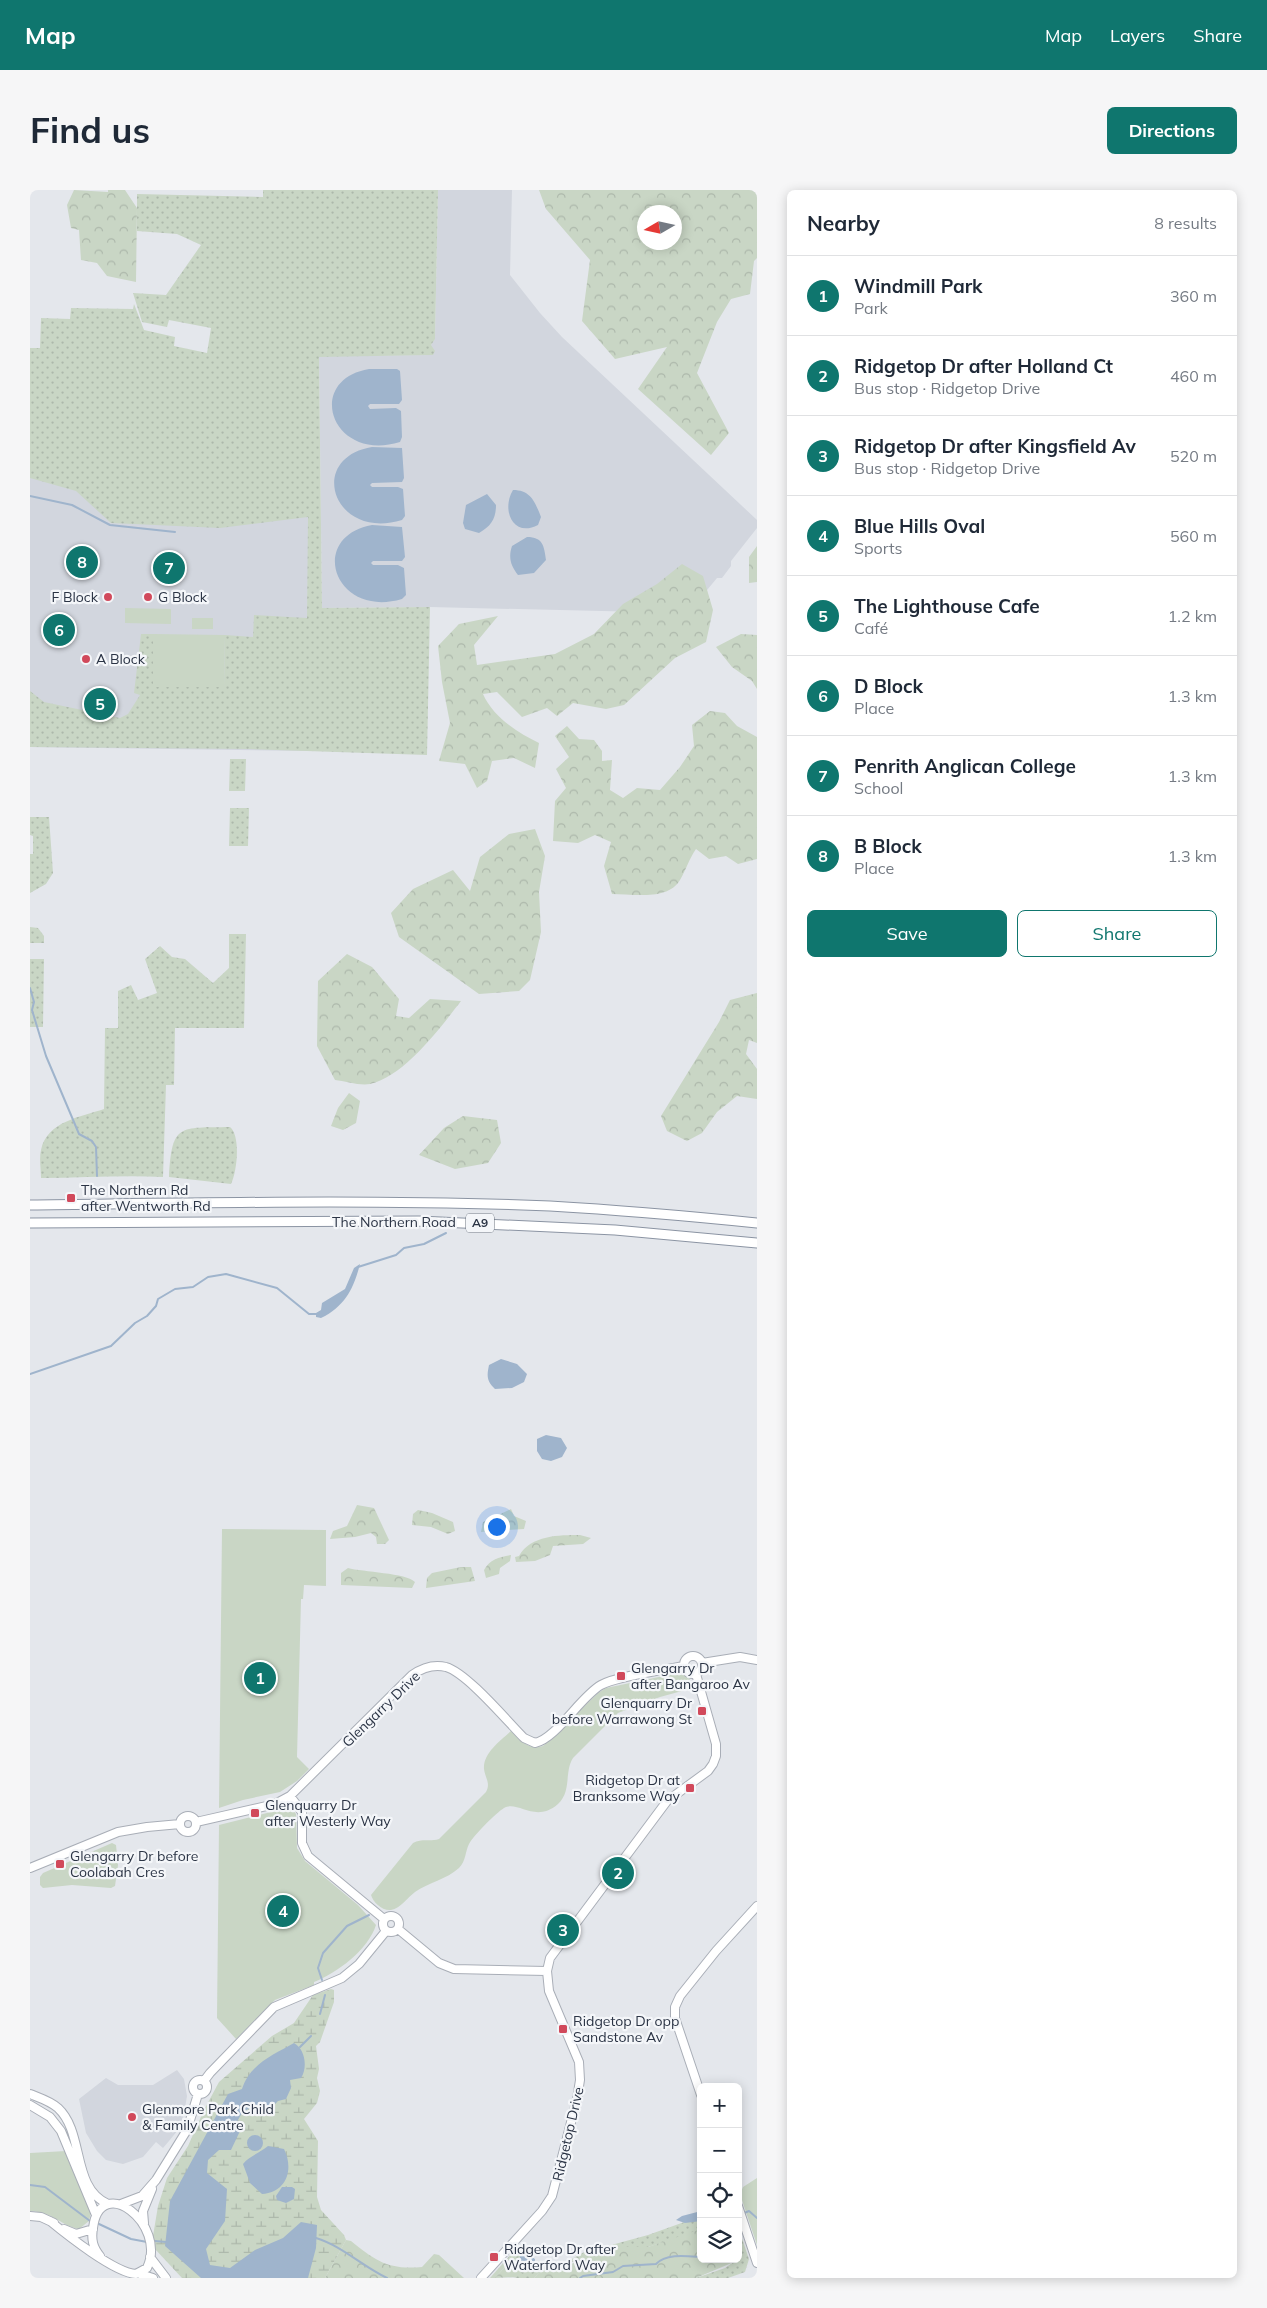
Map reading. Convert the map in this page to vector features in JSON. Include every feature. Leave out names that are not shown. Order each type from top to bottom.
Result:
[{"type":"highway","name":"The Northern Road","points":[[30,1205],[446,1203],[552,1206],[757,1224]]},
{"type":"highway","name":"The Northern Road","points":[[30,1223],[419,1221],[605,1230],[757,1243]]},
{"type":"street","points":[[691,1656],[699,1658],[702,1663],[701,1670],[696,1674],[688,1673],[684,1666],[685,1659],[691,1656]]},
{"type":"street","points":[[702,1663],[740,1657],[757,1660]]},
{"type":"street","name":"Glengarry Drive","points":[[196,1822],[274,1804],[290,1796],[412,1675],[424,1668],[440,1666],[458,1673],[524,1738],[535,1743],[546,1738],[601,1685],[684,1666]]},
{"type":"street","points":[[398,1929],[437,1961],[454,1969],[546,1971],[552,1953],[662,1808],[673,1796],[706,1773],[714,1764],[716,1746],[696,1674]]},
{"type":"street","points":[[290,1796],[302,1812],[302,1843],[308,1856],[384,1919]]},
{"type":"street","points":[[189,1816],[193,1817],[196,1822],[194,1829],[189,1832],[184,1831],[180,1824],[184,1817],[189,1816]]},
{"type":"street","points":[[30,1868],[118,1832],[180,1824]]},
{"type":"street","points":[[697,2083],[675,2018],[675,2007],[680,1996],[716,1951],[757,1906]]},
{"type":"street","points":[[384,1919],[388,1916],[396,1917],[399,1921],[398,1929]]},
{"type":"street","points":[[384,1919],[383,1926],[386,1930],[391,1932],[398,1929]]},
{"type":"street","points":[[140,2274],[147,2268],[150,2257],[150,2241],[143,2215],[144,2207],[156,2180],[187,2130],[198,2094],[193,2090],[194,2083],[200,2080],[204,2081],[274,2007],[281,2002],[329,1985],[342,1978],[359,1964],[386,1930]]},
{"type":"street","name":"Ridgetop Drive","points":[[481,2278],[542,2211],[552,2196],[577,2099],[580,2080],[579,2062],[549,1991],[546,1971]]},
{"type":"street","points":[[30,2094],[50,2102],[66,2117],[88,2184],[96,2197],[108,2204],[121,2204],[142,2196],[156,2180]]},
{"type":"street","points":[[30,2105],[45,2114],[61,2131],[96,2215],[93,2229],[93,2246],[100,2256]]},
{"type":"street","points":[[96,2215],[108,2204]]},
{"type":"street","points":[[121,2204],[134,2211],[145,2225]]},
{"type":"street","points":[[30,2216],[50,2221],[76,2234],[93,2229]]},
{"type":"street","points":[[742,2218],[756,2260]]},
{"type":"street","points":[[50,2221],[73,2239],[128,2273],[153,2278]]},
{"type":"street","points":[[150,2257],[166,2278]]},
{"type":"shaded area","points":[[438,190],[512,190],[510,275],[562,337],[757,520],[757,528],[731,561],[731,566],[722,578],[717,578],[686,613],[430,607],[322,608],[319,356],[433,355],[431,345],[435,338]]},
{"type":"shaded area","points":[[30,391],[310,397],[306,751],[30,747]]},
{"type":"shaded area","name":"Glenmore Park Child & Family Centre","points":[[177,2070],[184,2079],[187,2096],[184,2114],[178,2130],[163,2148],[156,2142],[143,2157],[123,2164],[106,2160],[97,2151],[86,2133],[79,2099],[106,2078],[118,2085],[153,2085]]},
{"type":"green space","points":[[74,190],[108,192],[108,190],[125,190],[137,208],[136,282],[107,276],[97,263],[81,260],[79,230],[71,228],[67,205]]},
{"type":"green space","points":[[263,190],[438,190],[435,339],[431,345],[435,351],[433,355],[319,357],[322,608],[430,607],[427,755],[250,749],[30,747],[30,691],[44,702],[120,718],[128,714],[140,695],[134,693],[141,634],[153,634],[153,686],[224,687],[225,635],[253,637],[254,615],[307,618],[308,517],[220,528],[111,523],[76,491],[30,478],[30,348],[40,348],[41,318],[70,319],[71,308],[133,309],[134,304],[144,330],[175,337],[174,346],[207,353],[211,328],[169,320],[167,327],[142,322],[133,293],[166,295],[201,245],[177,234],[137,231],[137,194],[263,197]]},
{"type":"green space","points":[[539,190],[757,190],[757,258],[754,261],[750,294],[731,299],[717,322],[697,373],[729,433],[711,455],[638,389],[667,347],[615,359],[582,321],[590,260],[546,209]]},
{"type":"green space","points":[[757,546],[757,582],[749,583],[749,557]]},
{"type":"green space","points":[[682,564],[703,576],[713,610],[706,642],[675,658],[624,705],[606,709],[573,703],[557,716],[547,708],[522,717],[497,692],[483,694],[487,702],[500,717],[539,743],[535,768],[514,758],[492,761],[487,781],[477,788],[465,764],[439,761],[450,723],[442,682],[438,646],[459,624],[498,616],[474,645],[477,665],[555,654],[594,634],[623,604],[657,584]]},
{"type":"green space","points":[[125,608],[171,609],[171,624],[125,623]]},
{"type":"green space","points":[[192,618],[213,618],[213,629],[192,629]]},
{"type":"green space","points":[[153,634],[225,635],[224,687],[153,687]]},
{"type":"green space","points":[[741,634],[757,635],[757,689],[752,681],[732,667],[716,647]]},
{"type":"green space","points":[[710,711],[725,713],[737,726],[757,737],[757,859],[738,864],[726,856],[709,859],[696,849],[680,880],[667,891],[649,895],[612,894],[604,866],[611,842],[595,835],[578,843],[553,841],[555,801],[566,788],[556,769],[569,757],[555,736],[567,726],[579,739],[594,740],[602,751],[602,761],[612,760],[610,790],[623,798],[637,788],[660,790],[680,767],[694,746],[692,725]]},
{"type":"green space","points":[[230,759],[246,759],[245,791],[229,791]]},
{"type":"green space","points":[[230,808],[249,808],[248,846],[229,846]]},
{"type":"green space","points":[[30,817],[49,817],[53,873],[46,884],[30,893],[30,854],[33,854],[33,836],[30,835]]},
{"type":"green space","points":[[535,829],[545,856],[539,892],[541,932],[530,980],[519,991],[479,994],[399,937],[391,913],[413,889],[453,870],[470,891],[480,857],[509,834]]},
{"type":"green space","points":[[30,927],[38,928],[44,936],[44,943],[30,943]]},
{"type":"green space","points":[[229,934],[246,934],[244,1028],[175,1028],[174,1085],[166,1085],[163,1177],[41,1178],[41,1150],[44,1140],[50,1132],[66,1122],[104,1109],[105,1028],[118,1028],[118,991],[131,985],[138,1000],[157,993],[145,959],[160,946],[172,957],[185,959],[213,983],[229,968]]},
{"type":"green space","points":[[347,954],[372,967],[399,999],[396,1016],[409,1018],[430,999],[461,1001],[421,1050],[409,1061],[383,1079],[370,1084],[335,1080],[317,1046],[318,981]]},
{"type":"green space","points":[[30,959],[44,959],[43,1027],[30,1027]]},
{"type":"green space","points":[[757,993],[757,1043],[749,1040],[746,1054],[757,1069],[757,1099],[737,1096],[717,1112],[702,1133],[687,1141],[667,1131],[661,1116],[719,1022],[730,1000]]},
{"type":"green space","points":[[349,1093],[360,1101],[356,1123],[343,1130],[331,1126],[338,1108]]},
{"type":"green space","points":[[463,1116],[497,1120],[501,1143],[488,1163],[455,1169],[419,1155],[444,1128]]},
{"type":"green space","points":[[230,1127],[236,1138],[237,1146],[235,1171],[231,1184],[169,1177],[173,1147],[176,1138],[182,1132],[189,1129]]},
{"type":"green space","points":[[357,1505],[374,1508],[389,1540],[385,1544],[377,1544],[376,1537],[371,1533],[355,1537],[330,1539],[333,1531],[347,1526]]},
{"type":"green space","points":[[511,1509],[514,1516],[526,1521],[524,1529],[481,1532],[483,1522]]},
{"type":"green space","points":[[418,1510],[432,1513],[453,1522],[455,1531],[448,1534],[431,1527],[412,1525],[413,1514]]},
{"type":"green space","points":[[222,1529],[326,1530],[326,1586],[304,1585],[303,1599],[301,1599],[297,1757],[309,1769],[297,1781],[280,1792],[243,1800],[219,1808]]},
{"type":"green space","points":[[563,1535],[580,1535],[591,1538],[583,1544],[553,1546],[550,1555],[535,1561],[516,1562],[515,1557],[519,1556],[524,1549],[538,1540]]},
{"type":"green space","points":[[511,1555],[510,1561],[500,1568],[499,1574],[486,1578],[484,1570],[489,1563]]},
{"type":"green space","points":[[461,1567],[471,1567],[475,1581],[426,1588],[427,1578],[432,1573]]},
{"type":"green space","points":[[348,1568],[394,1575],[415,1582],[412,1588],[341,1585],[341,1573]]},
{"type":"green space","points":[[673,1674],[688,1675],[693,1688],[660,1697],[618,1713],[573,1758],[570,1763],[567,1787],[558,1804],[550,1810],[542,1812],[509,1806],[504,1808],[472,1840],[463,1862],[454,1872],[415,1892],[395,1909],[384,1909],[374,1900],[371,1895],[413,1843],[439,1839],[486,1792],[488,1783],[484,1763],[486,1758],[493,1748],[511,1731],[529,1746],[543,1746],[598,1693],[606,1688]]},
{"type":"green space","points":[[287,1808],[292,1809],[296,1814],[297,1848],[305,1861],[358,1905],[376,1925],[366,1943],[351,1960],[314,1982],[314,1985],[275,2000],[236,2039],[217,2018],[219,1825]]},
{"type":"green space","points":[[112,1843],[116,1845],[118,1865],[115,1886],[111,1888],[72,1885],[43,1888],[40,1885],[40,1877],[43,1873]]},
{"type":"green space","points":[[331,1989],[334,1990],[334,2002],[320,2042],[316,2046],[319,2069],[317,2078],[320,2091],[317,2103],[304,2119],[318,2141],[317,2197],[321,2210],[344,2235],[346,2240],[325,2278],[182,2278],[155,2249],[153,2236],[158,2206],[167,2178],[188,2146],[219,2082],[272,2036],[294,2023],[313,1995]]},
{"type":"green space","points":[[66,2151],[91,2212],[89,2221],[79,2229],[66,2225],[51,2216],[30,2211],[30,2153]]},
{"type":"green space","points":[[757,2178],[757,2245],[742,2200],[743,2187]]},
{"type":"green space","points":[[697,2217],[697,2231],[648,2247],[619,2247],[605,2256],[572,2262],[563,2268],[545,2266],[534,2278],[513,2278],[517,2277],[513,2258],[495,2278],[490,2278],[519,2245],[535,2261],[565,2263],[582,2253],[648,2235]]},
{"type":"green space","points":[[697,2230],[697,2263],[732,2263],[696,2278],[534,2278],[545,2266],[563,2268],[592,2254],[605,2256],[619,2247],[648,2247]]},
{"type":"green space","points":[[742,2239],[749,2259],[745,2272],[728,2278],[696,2278],[725,2268],[732,2263],[742,2263]]},
{"type":"green space","points":[[346,2240],[351,2241],[383,2263],[400,2267],[422,2267],[434,2254],[439,2255],[464,2278],[325,2278]]},
{"type":"green space","points":[[513,2258],[517,2262],[517,2277],[495,2278]]},
{"type":"water","points":[[369,369],[397,369],[400,371],[402,400],[399,404],[370,404],[368,406],[370,409],[396,408],[401,411],[402,437],[400,442],[376,445],[357,441],[343,431],[334,418],[332,402],[337,388],[349,376]]},
{"type":"water","points":[[372,447],[402,448],[404,478],[402,482],[372,483],[370,485],[372,487],[398,487],[403,489],[405,516],[402,520],[378,523],[359,519],[345,509],[336,496],[334,480],[339,466],[352,454]]},
{"type":"water","points":[[513,490],[524,492],[532,498],[541,517],[538,525],[522,528],[512,520],[508,506]]},
{"type":"water","points":[[487,494],[496,505],[492,522],[479,533],[465,529],[463,523],[466,505]]},
{"type":"water","points":[[372,525],[402,527],[405,557],[402,561],[373,561],[371,563],[373,565],[398,565],[404,568],[406,595],[402,599],[379,602],[359,598],[345,588],[337,574],[335,559],[340,544],[352,532]]},
{"type":"water","points":[[527,537],[532,537],[542,543],[546,560],[534,573],[518,575],[511,562],[510,554],[512,546]]},
{"type":"water","points":[[360,1264],[352,1288],[343,1302],[321,1318],[316,1317],[316,1313],[321,1310],[322,1303],[345,1289],[354,1268]]},
{"type":"water","points":[[501,1359],[517,1364],[527,1374],[524,1382],[512,1388],[495,1389],[492,1386],[488,1378],[489,1365]]},
{"type":"water","points":[[546,1435],[561,1438],[567,1448],[562,1457],[551,1461],[542,1459],[537,1451],[537,1439]]},
{"type":"water","points":[[294,2043],[301,2049],[305,2064],[301,2078],[290,2080],[291,2088],[286,2099],[278,2101],[269,2110],[261,2109],[254,2105],[242,2113],[235,2125],[240,2131],[231,2150],[219,2150],[208,2160],[207,2173],[227,2189],[225,2221],[206,2249],[210,2265],[230,2268],[255,2250],[283,2238],[301,2222],[317,2225],[316,2248],[308,2278],[201,2278],[165,2246],[170,2201],[228,2094],[242,2089],[251,2073],[263,2061]]},
{"type":"water","points":[[252,2135],[258,2135],[263,2140],[261,2149],[252,2151],[247,2146],[247,2140]]},
{"type":"water","points":[[268,2146],[284,2149],[287,2157],[288,2172],[283,2184],[271,2192],[262,2194],[250,2183],[243,2164]]},
{"type":"water","points":[[282,2187],[292,2187],[295,2189],[294,2199],[286,2203],[277,2200],[276,2196]]},
{"type":"water","points":[[697,2212],[697,2222],[685,2223],[676,2220],[682,2216]]},
{"type":"water","points":[[521,2250],[535,2259],[534,2272],[525,2269],[520,2258]]},
{"type":"waterway","points":[[30,496],[72,505],[110,525],[175,532]]},
{"type":"waterway","points":[[30,988],[34,1002],[32,1010],[46,1056],[79,1134],[92,1141],[96,1147],[97,1176]]},
{"type":"waterway","points":[[358,1267],[396,1255],[404,1248],[424,1244],[446,1233]]},
{"type":"waterway","points":[[30,1374],[111,1346],[135,1323],[147,1316],[156,1306],[158,1299],[175,1289],[193,1287],[208,1277],[226,1274],[277,1288],[309,1314],[318,1314]]},
{"type":"waterway","points":[[322,1980],[318,1968],[323,1953],[347,1926],[369,1915]]},
{"type":"waterway","points":[[320,2014],[325,1995]]},
{"type":"waterway","points":[[300,2047],[311,2036]]},
{"type":"waterway","points":[[30,2185],[45,2187],[90,2221]]},
{"type":"waterway","points":[[742,2214],[749,2211],[757,2218]]},
{"type":"waterway","points":[[99,2224],[131,2239],[147,2242]]},
{"type":"waterway","points":[[316,2238],[335,2246],[387,2278]]},
{"type":"waterway","points":[[155,2241],[166,2242]]},
{"type":"waterway","points":[[580,2278],[613,2272],[623,2266],[656,2264],[665,2258],[697,2257]]},
{"type":"place","name":"B Block","points":[[82,562]]},
{"type":"place","name":"Penrith Anglican College","points":[[169,568]]},
{"type":"place","name":"F Block","points":[[108,597]]},
{"type":"place","name":"G Block","points":[[148,597]]},
{"type":"place","name":"D Block","points":[[59,630]]},
{"type":"place","name":"A Block","points":[[86,659]]},
{"type":"place","name":"The Lighthouse Cafe","points":[[100,704]]},
{"type":"place","name":"The Northern Rd after Wentworth Rd","points":[[71,1198]]},
{"type":"place","name":"Glengarry Dr after Bangaroo Av","points":[[621,1676]]},
{"type":"place","name":"Windmill Park","points":[[260,1678]]},
{"type":"place","name":"Glenquarry Dr before Warrawong St","points":[[702,1711]]},
{"type":"place","name":"Ridgetop Dr at Branksome Way","points":[[690,1788]]},
{"type":"place","name":"Glenquarry Dr after Westerly Way","points":[[255,1813]]},
{"type":"place","name":"Glengarry Dr before Coolabah Cres","points":[[60,1864]]},
{"type":"place","name":"Ridgetop Dr after Holland Ct","points":[[618,1873]]},
{"type":"place","name":"Blue Hills Oval","points":[[283,1911]]},
{"type":"place","name":"Ridgetop Dr after Kingsfield Av","points":[[563,1930]]},
{"type":"place","name":"Ridgetop Dr opp Sandstone Av","points":[[563,2029]]},
{"type":"place","name":"Glenmore Park Child & Family Centre","points":[[132,2117]]},
{"type":"place","name":"Ridgetop Dr after Waterford Way","points":[[494,2257]]}]
